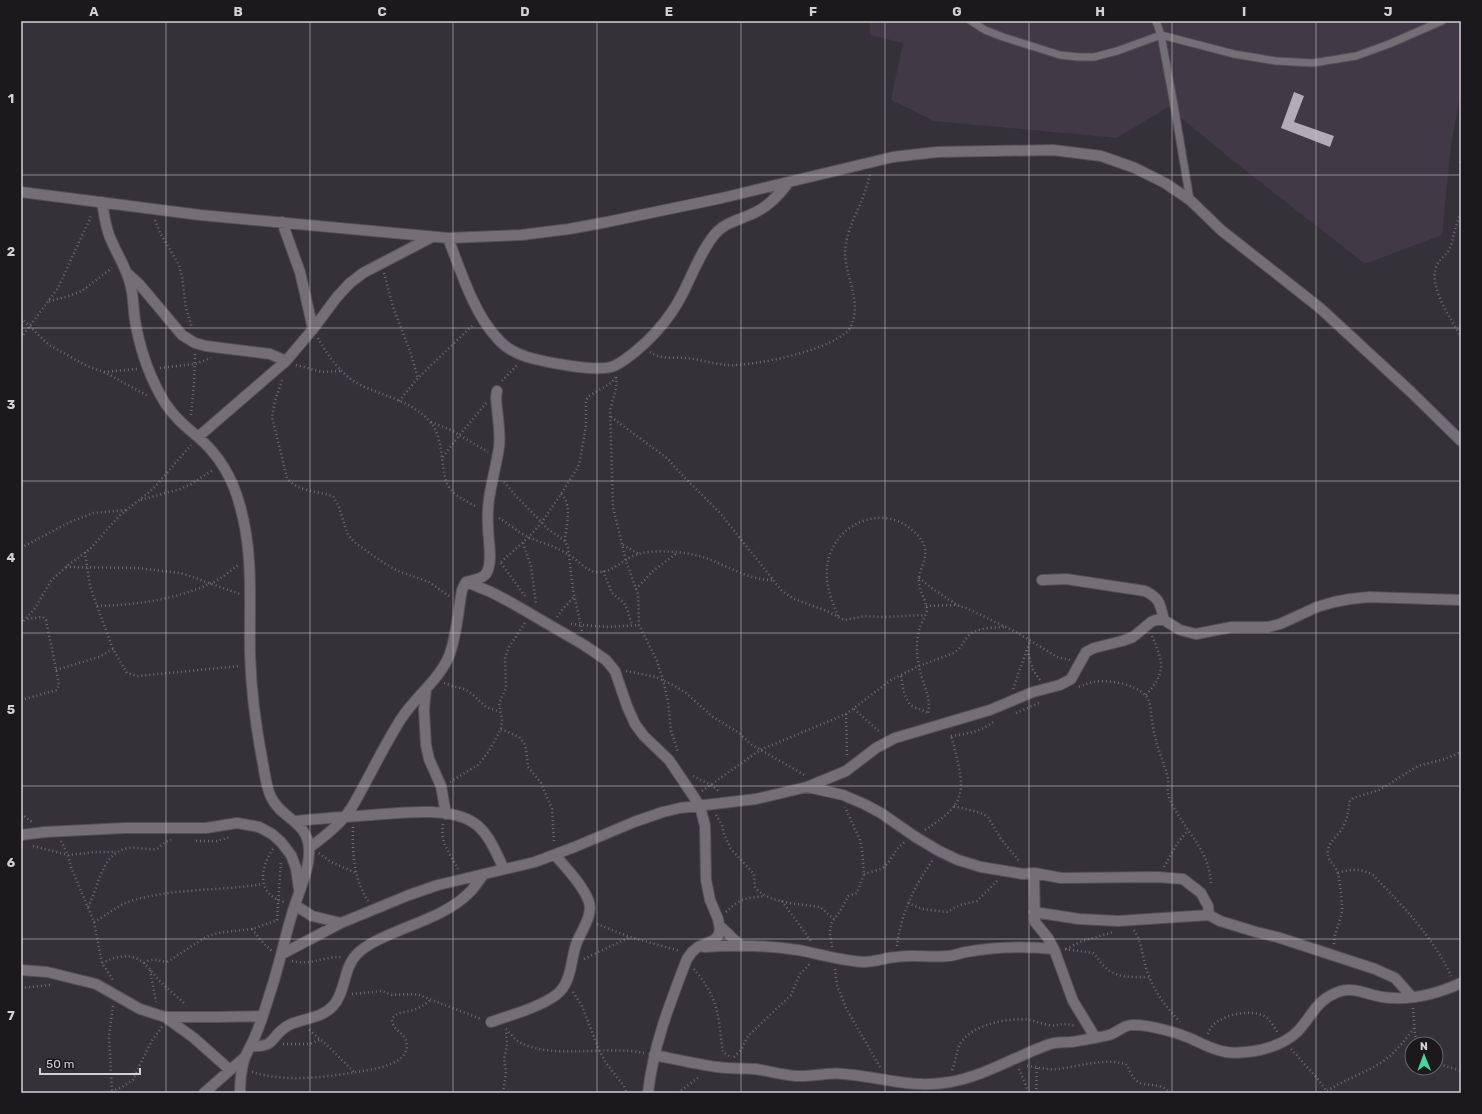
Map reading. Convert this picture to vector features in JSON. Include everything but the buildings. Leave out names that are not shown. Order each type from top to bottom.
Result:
[{"type":"street","points":[[21,192],[200,216],[282,222],[432,238],[448,238],[521,235],[569,229],[650,214],[893,157],[937,152],[989,150],[1060,151],[1101,156],[1135,168],[1165,182],[1190,200],[1221,230],[1320,308],[1461,440]]},
{"type":"street","points":[[448,238],[482,316],[497,338],[509,349],[526,357],[594,368],[612,367],[621,362],[656,332],[682,295],[714,235],[727,223],[754,213],[770,203],[780,195],[789,182]]},
{"type":"street","points":[[100,202],[109,234],[131,285],[136,326],[141,350],[149,369],[165,402],[177,420],[198,437],[213,452],[222,464],[232,483],[240,505],[250,557],[251,664],[256,717],[270,796],[283,814],[296,821],[305,833],[310,847],[305,873],[279,952],[262,1016],[251,1046],[245,1057],[242,1069],[240,1093]]},
{"type":"street","points":[[282,222],[300,272],[313,329]]},
{"type":"street","points":[[198,437],[287,362],[336,297],[350,283],[363,273],[432,238]]},
{"type":"street","points":[[127,273],[140,285],[178,330],[195,343],[206,346],[270,354],[287,362]]},
{"type":"street","points":[[310,847],[349,816],[383,748],[401,718],[412,702],[426,689],[448,657],[451,650],[462,590],[466,582],[485,576],[488,571],[490,563],[487,512],[490,485],[499,446],[496,391]]},
{"type":"street","points":[[1042,580],[1066,579],[1145,591],[1154,595],[1160,604],[1164,620]]},
{"type":"street","points":[[466,582],[532,610],[606,660],[615,671],[635,724],[644,736],[669,760],[693,796],[702,806],[705,826],[706,880],[710,900],[719,922],[741,946]]},
{"type":"street","points":[[279,952],[341,923],[438,884],[535,862],[634,822],[663,812],[680,808],[756,799],[811,785],[846,771],[876,748],[889,741],[990,710],[1033,692],[1060,685],[1071,679],[1078,669],[1086,652],[1094,648],[1133,637],[1147,625],[1156,620],[1164,620],[1180,630],[1196,634],[1232,627],[1268,627],[1280,624],[1317,607],[1350,599],[1385,597],[1461,600]]},
{"type":"street","points":[[426,689],[424,710],[426,745],[429,759],[440,786],[446,814]]},
{"type":"street","points":[[811,785],[843,795],[864,804],[881,813],[939,851],[958,860],[981,867],[1023,874],[1034,873],[1061,878],[1157,877],[1183,879],[1201,893],[1208,911],[1220,921],[1278,937],[1375,969],[1396,978],[1412,997]]},
{"type":"street","points":[[296,821],[398,812],[446,814],[463,818],[474,823],[484,832],[504,869]]},
{"type":"street","points":[[23,839],[57,832],[125,828],[206,828],[237,823],[259,826],[281,842],[291,855],[296,868],[299,891]]},
{"type":"street","points":[[492,1022],[547,1000],[557,994],[564,986],[577,943],[587,921],[589,903],[571,874],[555,855]]},
{"type":"street","points":[[1034,873],[1035,922],[1048,938],[1054,949],[1073,1001],[1093,1034]]},
{"type":"street","points":[[251,1046],[262,1047],[271,1043],[283,1029],[297,1022],[313,1018],[334,1006],[340,995],[353,958],[358,952],[389,935],[426,920],[458,903],[471,891],[484,874]]},
{"type":"street","points":[[293,910],[341,923]]},
{"type":"street","points":[[1034,912],[1078,919],[1118,921],[1208,911]]},
{"type":"street","points":[[648,1093],[654,1056],[661,1029],[692,953],[718,936],[719,922]]},
{"type":"street","points":[[692,953],[741,946],[780,948],[834,958],[873,962],[896,957],[948,956],[966,952],[1020,946],[1054,949]]},
{"type":"street","points":[[21,970],[40,971],[96,984],[140,1009],[168,1019],[204,1046],[230,1070]]},
{"type":"street","points":[[654,1056],[717,1067],[758,1070],[802,1076],[829,1073],[845,1074],[892,1082],[918,1084],[950,1082],[983,1073],[1054,1043],[1072,1042],[1093,1034],[1115,1033],[1127,1026],[1132,1025],[1159,1029],[1226,1052],[1261,1050],[1284,1041],[1297,1031],[1318,1004],[1340,991],[1359,991],[1383,998],[1412,997],[1436,993],[1458,984]]},
{"type":"street","points":[[168,1019],[262,1016]]},
{"type":"street","points":[[204,1093],[245,1057]]},
{"type":"lane","points":[[971,21],[985,30],[1003,37],[1060,55],[1094,57],[1117,51],[1161,35],[1234,54],[1276,61],[1314,63],[1356,56],[1389,44],[1442,21]]},
{"type":"lane","points":[[1156,21],[1161,35],[1190,200]]},
{"type":"path","points":[[1461,158],[1461,166]]},
{"type":"path","points":[[644,343],[652,353],[657,356],[687,358],[741,366],[797,354],[820,347],[844,335],[851,327],[855,315],[855,300],[845,254],[847,240],[852,222],[865,192],[874,162]]},
{"type":"path","points":[[21,338],[58,288],[100,202]]},
{"type":"path","points":[[150,209],[160,233],[179,266],[186,308],[195,343]]},
{"type":"path","points":[[1461,213],[1455,225],[1450,249],[1437,264],[1435,271],[1437,290],[1440,299],[1461,336]]},
{"type":"path","points":[[49,301],[82,291],[121,262]]},
{"type":"path","points":[[382,263],[393,307],[411,354],[418,378]]},
{"type":"path","points":[[399,401],[418,378],[482,316]]},
{"type":"path","points":[[21,318],[52,347],[87,366],[104,372],[144,394],[165,402]]},
{"type":"path","points":[[313,329],[340,371],[355,382],[417,410],[430,422],[439,439],[446,481],[451,490],[462,499],[529,537],[568,554],[590,570],[597,572],[603,571],[640,554],[656,552],[695,555],[753,577],[773,580]]},
{"type":"path","points":[[104,372],[195,364],[234,349]]},
{"type":"path","points":[[443,458],[496,391],[500,383],[510,371],[526,357]]},
{"type":"path","points":[[340,371],[312,371],[287,362],[275,401],[272,417],[287,478],[296,486],[333,496],[339,507],[348,533],[354,542],[398,571],[429,582],[460,604]]},
{"type":"path","points":[[528,600],[500,563],[523,543],[542,522],[578,467],[586,425],[586,400],[589,396],[611,383],[616,377],[621,362]]},
{"type":"path","points":[[188,430],[195,364]]},
{"type":"path","points":[[616,377],[617,389],[612,402],[610,417],[613,508],[626,561],[636,590],[639,625],[657,661],[663,680],[668,701],[671,731],[678,754],[679,774]]},
{"type":"path","points":[[610,417],[661,452],[668,459],[720,513],[773,580],[788,596],[827,611],[844,620],[865,616],[884,617],[925,615]]},
{"type":"path","points":[[430,422],[451,430],[490,453],[494,469],[512,492],[542,522],[565,541]]},
{"type":"path","points":[[21,624],[51,582],[66,567],[90,549],[119,516],[163,479],[177,460],[198,437]]},
{"type":"path","points":[[138,501],[180,489],[191,484],[222,464]]},
{"type":"path","points":[[561,494],[565,497],[568,506],[565,541],[574,597],[584,645]]},
{"type":"path","points":[[21,548],[68,523],[88,515],[98,512],[127,510]]},
{"type":"path","points":[[839,618],[828,589],[829,555],[833,547],[848,529],[861,521],[873,517],[893,518],[902,522],[919,536],[926,550],[926,555],[920,569],[919,577],[921,593],[926,606],[925,615],[919,631],[917,648],[919,666],[930,700],[928,713]]},
{"type":"path","points":[[440,786],[478,765],[489,751],[501,729],[502,720],[499,702],[506,688],[505,657],[516,635],[532,610],[536,609],[534,579],[523,543]]},
{"type":"path","points":[[623,545],[636,550],[640,554]]},
{"type":"path","points":[[85,552],[90,586],[113,649],[127,673],[138,676],[251,664]]},
{"type":"path","points":[[636,590],[653,571],[677,553]]},
{"type":"path","points":[[97,606],[127,604],[165,598],[210,584],[250,557]]},
{"type":"path","points":[[66,567],[137,568],[180,574],[233,591],[251,600]]},
{"type":"path","points":[[603,571],[612,593],[624,603],[632,625]]},
{"type":"path","points":[[919,577],[933,589],[960,606],[1030,640],[1057,658],[1070,660],[1082,659]]},
{"type":"path","points":[[555,621],[562,610],[574,597]]},
{"type":"path","points":[[926,606],[960,606]]},
{"type":"path","points":[[21,700],[57,690],[59,684],[44,618],[26,619]]},
{"type":"path","points":[[581,625],[609,627],[639,625]]},
{"type":"path","points":[[1146,695],[1160,678],[1161,668],[1160,656],[1147,625]]},
{"type":"path","points":[[693,796],[760,750],[846,714],[879,688],[900,676],[919,666],[954,653],[959,649],[967,637],[978,630],[1004,627]]},
{"type":"path","points":[[1010,701],[1030,640]]},
{"type":"path","points":[[56,670],[99,657],[113,649]]},
{"type":"path","points":[[1027,649],[1033,670],[1038,678],[1048,688]]},
{"type":"path","points":[[615,671],[630,671],[663,680],[686,693],[713,717],[734,729],[752,745],[790,766],[811,785]]},
{"type":"path","points":[[864,874],[882,868],[886,865],[898,846],[941,819],[954,806],[960,795],[961,781],[951,736],[947,732],[935,726],[928,713],[910,704],[900,676]]},
{"type":"path","points":[[435,677],[446,684],[464,689],[471,693],[486,707],[500,712]]},
{"type":"path","points":[[1078,687],[1094,682],[1106,681],[1139,690],[1146,695],[1151,709],[1158,749],[1168,778],[1168,794],[1188,830],[1199,845],[1209,867],[1211,875],[1211,897],[1208,911]]},
{"type":"path","points":[[1009,714],[1021,712],[1041,702]]},
{"type":"path","points":[[854,709],[889,741]]},
{"type":"path","points":[[846,714],[846,771]]},
{"type":"path","points":[[951,736],[980,731],[996,719]]},
{"type":"path","points":[[501,729],[519,738],[524,743],[528,767],[537,776],[545,791],[552,809],[555,855]]},
{"type":"path","points":[[1334,956],[1335,933],[1342,915],[1338,873],[1336,868],[1328,859],[1327,853],[1331,841],[1340,832],[1344,825],[1350,801],[1353,798],[1379,790],[1418,766],[1445,759],[1461,752]]},
{"type":"path","points":[[843,795],[846,811],[860,840],[864,874],[857,893],[848,896],[830,928],[837,985],[846,1008],[875,1060],[892,1082]]},
{"type":"path","points":[[702,806],[716,815],[719,819],[731,849],[754,874],[755,887],[765,896]]},
{"type":"path","points":[[954,806],[981,813],[988,817],[1001,839],[1013,852],[1017,859],[1034,873]]},
{"type":"path","points":[[446,814],[443,825],[442,839],[462,878]]},
{"type":"path","points":[[349,816],[356,873],[362,892],[374,910]]},
{"type":"path","points":[[1157,877],[1177,844],[1188,830]]},
{"type":"path","points":[[57,832],[68,855],[94,922],[102,963],[113,981],[115,995],[109,1036],[111,1093],[133,1080],[142,1060],[168,1019],[156,1003],[150,970]]},
{"type":"path","points":[[194,841],[217,841],[236,834]]},
{"type":"path","points":[[23,839],[68,855],[95,852],[117,852],[129,848],[157,849],[165,842],[172,840]]},
{"type":"path","points":[[279,900],[266,891],[263,884],[264,867],[269,855],[281,842]]},
{"type":"path","points":[[276,926],[279,900],[281,842]]},
{"type":"path","points":[[310,847],[331,862],[356,873]]},
{"type":"path","points":[[896,957],[902,917],[920,878],[939,851]]},
{"type":"path","points":[[88,908],[106,863],[117,852]]},
{"type":"path","points":[[1338,873],[1346,870],[1357,870],[1366,871],[1373,875],[1413,918],[1458,984]]},
{"type":"path","points":[[908,903],[922,909],[947,912],[960,905],[977,901],[1008,871]]},
{"type":"path","points":[[94,922],[122,905],[134,900],[166,894],[230,889],[263,884]]},
{"type":"path","points":[[719,922],[736,902],[742,899],[765,896],[797,905],[820,907],[834,919]]},
{"type":"path","points":[[587,921],[630,937],[672,950],[692,953],[703,980],[714,999],[723,1052],[732,1058],[741,1050],[748,1036],[791,995],[800,974],[820,955],[782,901]]},
{"type":"path","points":[[144,963],[150,960],[170,961],[197,942],[218,933],[252,929],[277,920],[293,910]]},
{"type":"path","points":[[1118,921],[1132,928],[1136,934],[1140,941],[1153,987],[1168,1009],[1193,1040]]},
{"type":"path","points":[[252,929],[264,944],[275,953],[279,952],[300,963],[314,962],[337,957],[353,958]]},
{"type":"path","points":[[1120,931],[1082,941],[1064,949],[1093,953],[1109,971],[1117,976],[1149,977]]},
{"type":"path","points":[[1132,933],[1136,934]]},
{"type":"path","points":[[572,963],[585,959],[630,937]]},
{"type":"path","points":[[102,963],[114,957],[126,955],[144,963],[196,1017]]},
{"type":"path","points":[[21,988],[52,985],[67,977]]},
{"type":"path","points":[[564,986],[571,990],[578,999],[599,1050],[606,1063],[624,1086],[627,1093]]},
{"type":"path","points":[[1412,997],[1417,1036]]},
{"type":"path","points":[[242,1069],[260,1075],[291,1078],[333,1076],[380,1067],[401,1058],[406,1052],[407,1043],[404,1036],[394,1026],[392,1019],[395,1015],[401,1012],[414,1010],[431,1000]]},
{"type":"path","points":[[1206,1046],[1210,1028],[1216,1022],[1226,1017],[1253,1013],[1263,1015],[1284,1041],[1313,1072],[1327,1092],[1338,1084],[1378,1064],[1389,1056],[1415,1027]]},
{"type":"path","points":[[951,1072],[961,1044],[970,1033],[984,1025],[1003,1021],[1031,1020],[1055,1026],[1065,1023],[1093,1034]]},
{"type":"path","points":[[297,1022],[321,1040],[354,1072]]},
{"type":"path","points":[[503,1093],[506,1072],[504,1059],[507,1046],[506,1030]]},
{"type":"path","points":[[271,1043],[299,1044],[315,1043],[321,1040]]},
{"type":"path","points":[[1006,1063],[1037,1068],[1057,1069],[1088,1063],[1116,1062],[1126,1064],[1136,1080],[1141,1083],[1166,1088],[1170,1093]]},
{"type":"path","points":[[1017,1064],[1029,1093]]},
{"type":"path","points":[[1444,1066],[1461,1071]]},
{"type":"path","points":[[678,1093],[701,1076],[717,1067]]},
{"type":"path","points":[[1036,1093],[1037,1068]]},
{"type":"shaded area","points":[[869,21],[1461,21],[1461,88],[1451,146],[1442,235],[1365,264],[1231,159],[1168,107],[1117,138],[934,121],[891,100],[903,43],[870,35]]}]
